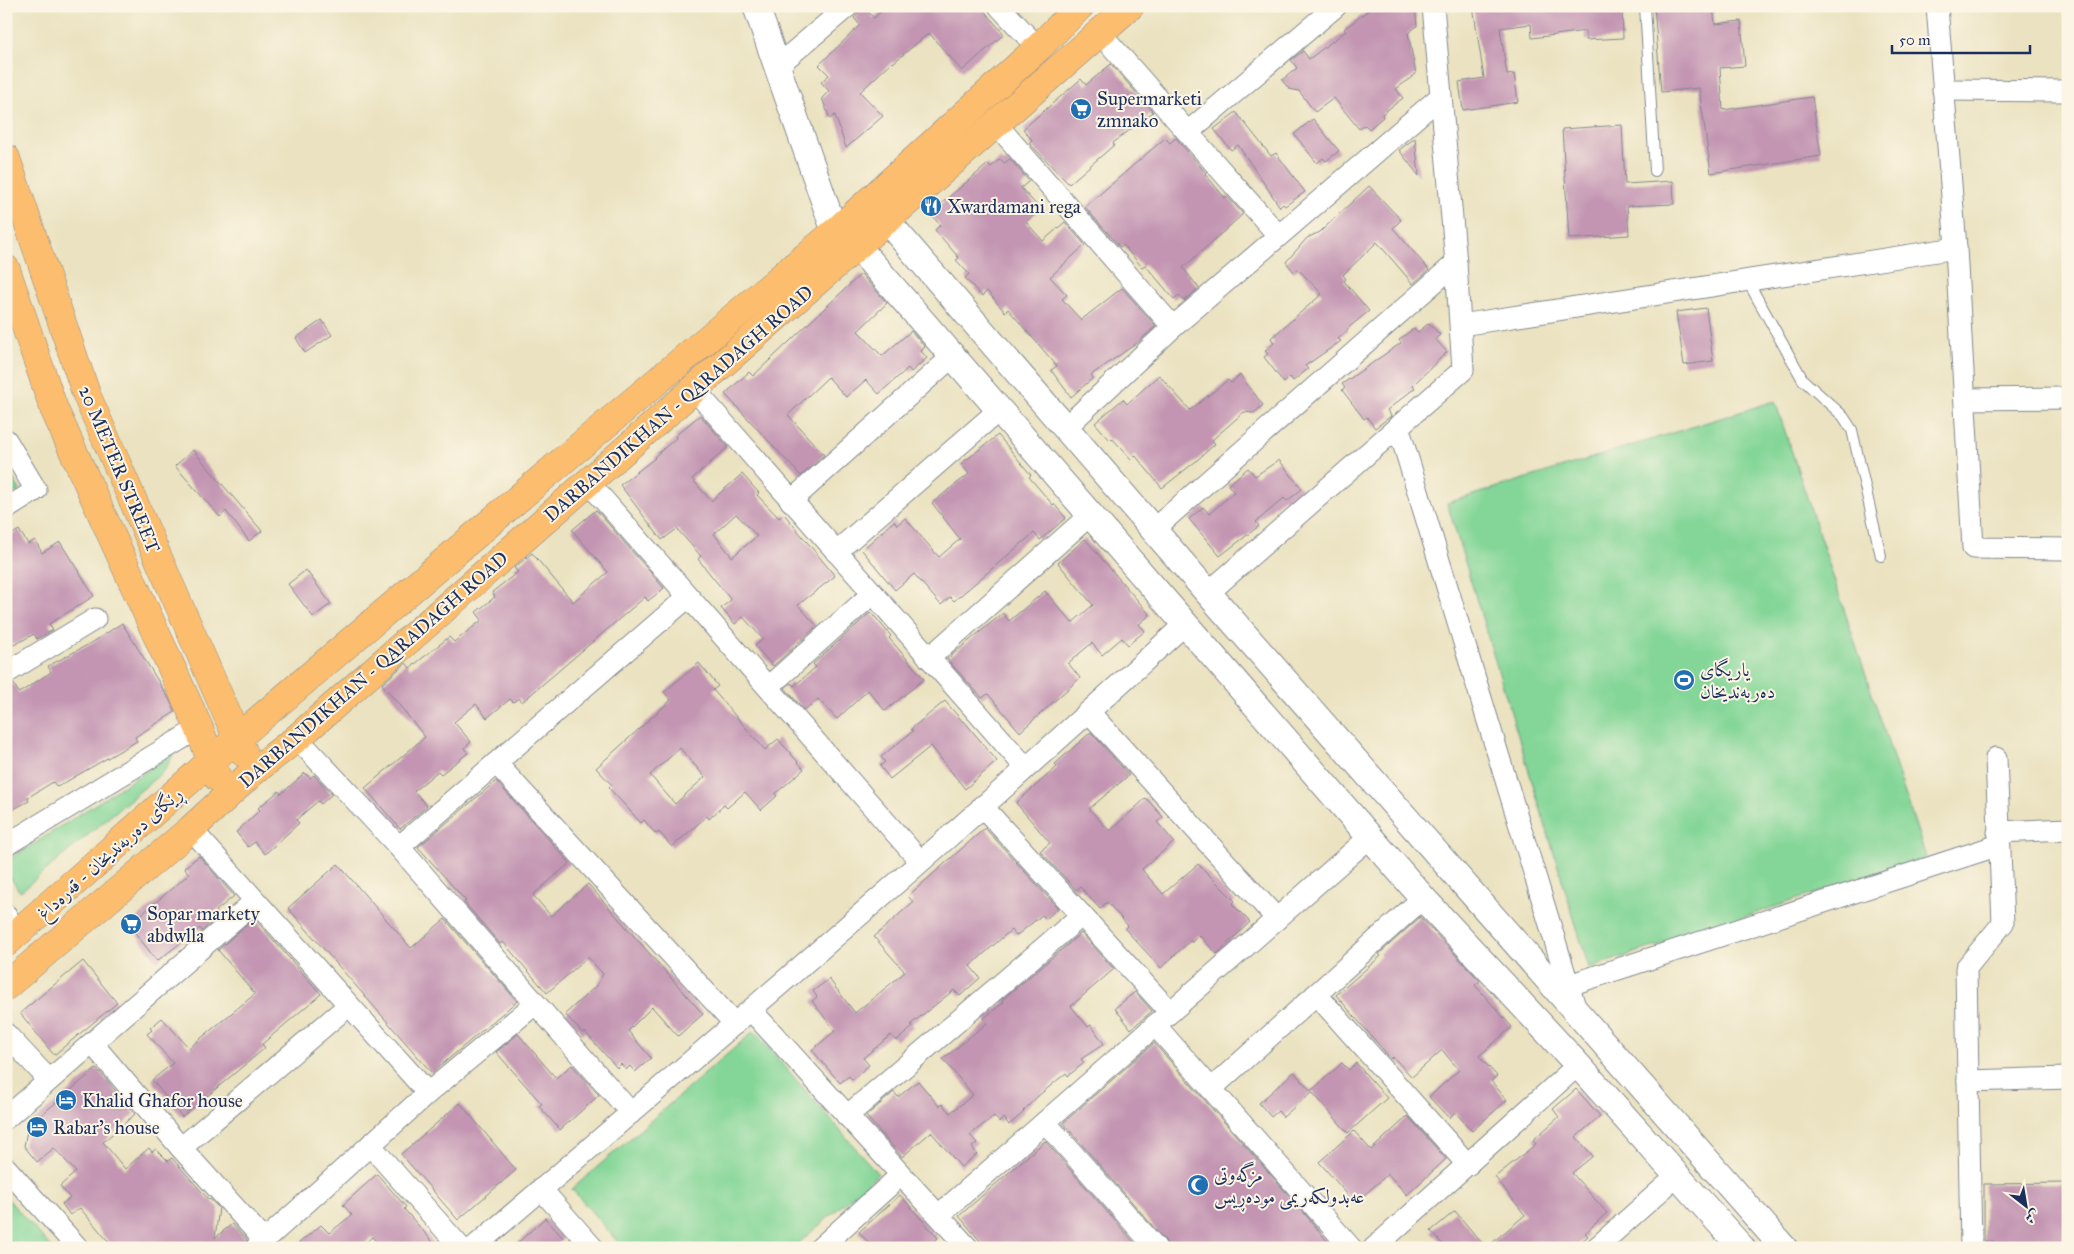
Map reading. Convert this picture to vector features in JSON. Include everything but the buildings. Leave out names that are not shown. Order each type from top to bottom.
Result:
[{"type":"main road","name":"DARBANDIKHAN - QARADAGH ROAD","points":[[226,798],[211,762],[567,457],[835,232],[1038,48],[1080,6]]},
{"type":"main road","name":"DARBANDIKHAN - QARADAGH ROAD","points":[[6,986],[191,829],[253,772],[297,738],[1101,34],[1130,6]]},
{"type":"main road","name":"20 METER STREET","points":[[6,158],[87,396],[236,739],[253,772]]},
{"type":"main road","name":"20 METER STREET","points":[[6,269],[54,409],[199,728],[211,762]]},
{"type":"main road","points":[[182,690],[208,674]]},
{"type":"main road","name":"ڕێگای دەربەندیخان - قەرەداغ","points":[[10,931],[211,762]]},
{"type":"street","points":[[756,6],[835,232]]},
{"type":"street","points":[[776,67],[848,6]]},
{"type":"street","points":[[999,6],[1038,48]]},
{"type":"street","points":[[1188,132],[1336,6]]},
{"type":"street","points":[[1208,593],[1463,370],[1456,263],[1432,6]]},
{"type":"street","points":[[1937,6],[1956,248],[1973,548],[2068,549]]},
{"type":"street","points":[[1101,34],[1278,235]]},
{"type":"street","points":[[1943,90],[2068,91]]},
{"type":"street","points":[[1066,427],[1173,327],[1440,97]]},
{"type":"street","points":[[997,125],[1173,327]]},
{"type":"street","points":[[888,220],[1208,593],[1563,987],[1576,1010],[1784,1248]]},
{"type":"street","points":[[857,246],[1423,898],[1578,1065],[1742,1248]]},
{"type":"street","points":[[1461,324],[1956,248]]},
{"type":"street","points":[[1154,529],[1456,263]]},
{"type":"street","points":[[791,501],[952,356]]},
{"type":"street","points":[[694,389],[1026,768]]},
{"type":"street","points":[[1965,399],[2068,398]]},
{"type":"street","points":[[836,552],[999,410]]},
{"type":"street","points":[[1398,426],[1563,987]]},
{"type":"street","points":[[6,440],[36,490],[6,509]]},
{"type":"street","points":[[588,482],[920,861]]},
{"type":"street","points":[[929,658],[1090,515]]},
{"type":"street","points":[[768,686],[872,594]]},
{"type":"street","points":[[398,847],[688,597]]},
{"type":"street","points":[[6,673],[96,619]]},
{"type":"street","points":[[473,1248],[751,1010],[1089,712],[1185,624]]},
{"type":"street","points":[[1277,730],[1306,704]]},
{"type":"street","points":[[1089,712],[1277,919]]},
{"type":"street","points":[[6,845],[199,728]]},
{"type":"street","points":[[297,738],[398,847],[631,1113]]},
{"type":"street","points":[[1971,1248],[1966,968],[2003,923],[1996,758]]},
{"type":"street","points":[[496,764],[735,1024]]},
{"type":"street","points":[[982,806],[1082,915],[1163,1019],[1211,1089],[1351,1248]]},
{"type":"street","points":[[191,829],[428,1093]]},
{"type":"street","points":[[1563,987],[1999,838],[2068,829]]},
{"type":"street","points":[[939,1215],[1370,837]]},
{"type":"street","points":[[1211,1089],[1423,898]]},
{"type":"street","points":[[6,1118],[255,901]]},
{"type":"street","points":[[847,1116],[1082,915]]},
{"type":"street","points":[[1316,994],[1468,1165]]},
{"type":"street","points":[[92,1043],[260,1244],[428,1093],[536,1004]]},
{"type":"street","points":[[181,1148],[349,1005]]},
{"type":"street","points":[[751,1010],[968,1248]]},
{"type":"street","points":[[6,1034],[49,1080]]},
{"type":"street","points":[[1374,1248],[1578,1065]]},
{"type":"street","points":[[1968,1082],[2068,1078]]},
{"type":"street","points":[[1045,1122],[1156,1248]]},
{"type":"street","points":[[370,1145],[461,1248]]},
{"type":"street","points":[[6,1168],[78,1248]]},
{"type":"street","points":[[820,1248],[901,1175]]},
{"type":"street","points":[[1596,1248],[1678,1175]]},
{"type":"street","points":[[542,1189],[593,1248]]},
{"type":"lane","points":[[1645,6],[1655,170]]},
{"type":"lane","points":[[1747,280],[1803,380],[1843,416],[1852,430],[1881,556]]},
{"type":"green space","name":"یاریگاى ده‌ربه‌ندیخان","points":[[1775,401],[1926,857],[1589,968],[1447,503]]},
{"type":"green space","points":[[6,467],[20,490],[6,499]]},
{"type":"green space","points":[[174,753],[165,770],[20,892],[6,871],[6,862]]},
{"type":"green space","points":[[754,1031],[878,1174],[793,1248],[623,1248],[572,1189]]},
{"type":"green space","points":[[6,1197],[52,1248],[6,1248]]},
{"type":"place","name":"Supermarketi zmnako","points":[[1081,109]]},
{"type":"place","name":"Xwardamani rega","points":[[931,206]]},
{"type":"place","name":"یاریگاى ده‌ربه‌ندیخان","points":[[1684,680]]},
{"type":"place","name":"Sopar markety abdwlla","points":[[131,924]]},
{"type":"place","name":"Khalid Ghafor house","points":[[66,1100]]},
{"type":"place","name":"Rabar's house","points":[[37,1127]]},
{"type":"place","name":"مزگەوتی عەبدولکەریمی مودەڕیس","points":[[1198,1185]]}]
